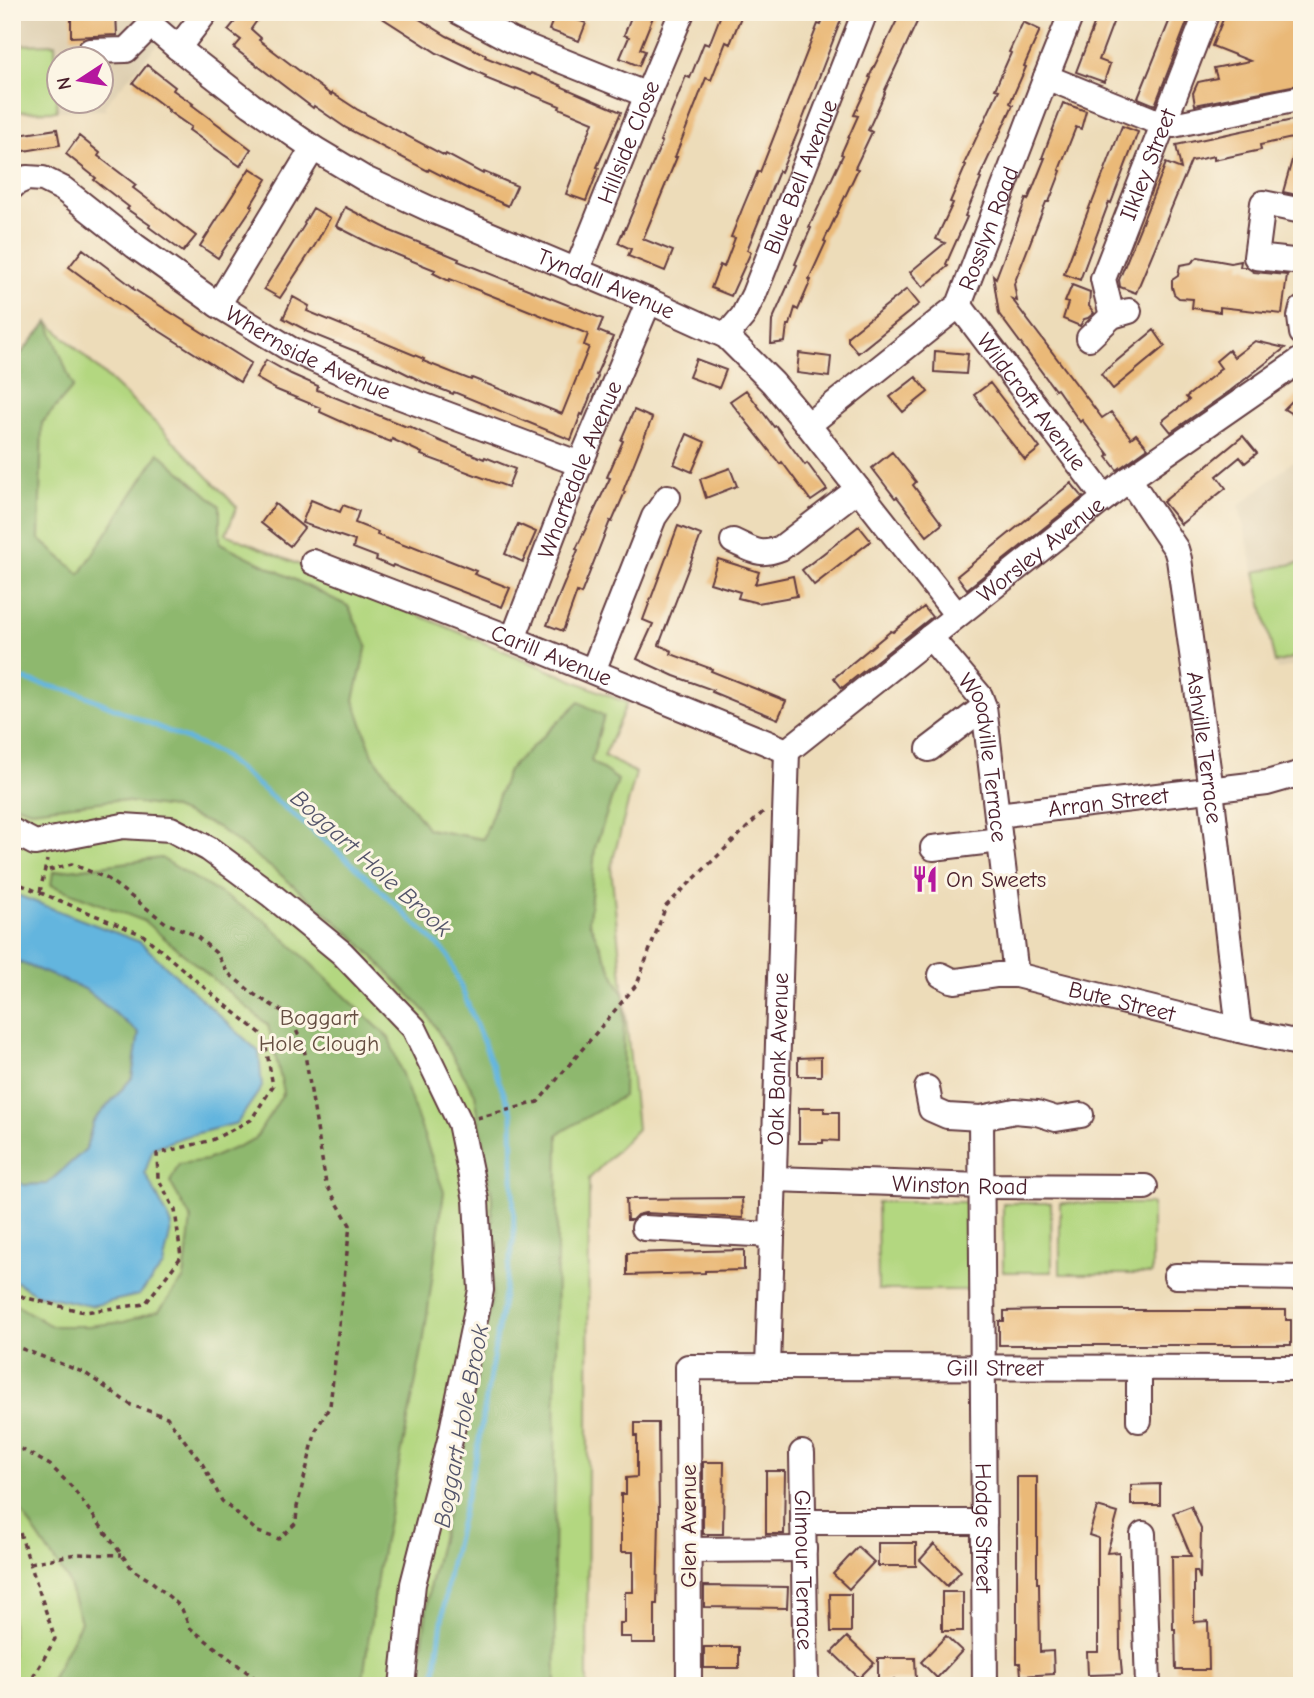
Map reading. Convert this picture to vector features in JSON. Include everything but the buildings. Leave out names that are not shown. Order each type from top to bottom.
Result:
[{"type":"street","points":[[178,48],[206,12]]},
{"type":"street","points":[[458,12],[494,21],[513,41],[647,95]]},
{"type":"street","name":"Hillside Close","points":[[576,272],[682,12]]},
{"type":"street","name":"Blue Bell Avenue","points":[[726,336],[743,316],[754,294],[865,12]]},
{"type":"street","name":"Rosslyn Road","points":[[808,425],[959,306],[1072,12]]},
{"type":"street","name":"Ilkley Street","points":[[1089,338],[1121,314],[1103,279],[1207,12]]},
{"type":"street","name":"Tyndall Avenue","points":[[116,50],[126,50],[151,25],[251,105],[313,148],[365,178],[726,336],[773,383],[808,425],[957,615]]},
{"type":"street","points":[[1046,77],[1150,119],[1173,125],[1302,97]]},
{"type":"street","points":[[218,305],[313,148]]},
{"type":"street","name":"Whernside Avenue","points":[[12,187],[27,178],[44,179],[63,189],[135,246],[218,305],[290,349],[374,387],[580,464]]},
{"type":"street","points":[[1302,211],[1263,203],[1256,257],[1302,262]]},
{"type":"street","name":"Wharfedale Avenue","points":[[513,639],[580,464],[649,301]]},
{"type":"street","name":"Wildcroft Avenue","points":[[959,306],[1105,498]]},
{"type":"street","points":[[1302,309],[1302,333]]},
{"type":"street","name":"Worsley Avenue","points":[[787,751],[1129,479],[1302,359]]},
{"type":"street","name":"Ashville Terrace","points":[[1129,479],[1177,549],[1179,559],[1211,790],[1239,1030]]},
{"type":"street","points":[[733,541],[767,554],[780,548],[858,489]]},
{"type":"street","points":[[593,671],[654,517],[668,497]]},
{"type":"street","name":"Carill Avenue","points":[[313,562],[513,639],[787,751]]},
{"type":"street","name":"Woodville Terrace","points":[[930,637],[980,696],[984,707],[1016,975]]},
{"type":"street","points":[[929,749],[984,707]]},
{"type":"street","name":"Oak Bank Avenue","points":[[768,1367],[787,751]]},
{"type":"street","name":"Arran Street","points":[[997,815],[1267,783],[1302,773]]},
{"type":"street","points":[[12,831],[35,843],[124,826],[171,829],[209,849],[270,894],[342,953],[414,1028],[460,1123],[476,1200],[481,1290],[450,1440],[413,1584],[402,1686]]},
{"type":"street","points":[[933,848],[1000,840]]},
{"type":"street","name":"Bute Street","points":[[941,975],[956,981],[1016,975],[1239,1030],[1302,1042]]},
{"type":"street","points":[[927,1088],[931,1109],[947,1116],[981,1118],[1015,1111],[1037,1113],[1056,1119],[1082,1115]]},
{"type":"street","name":"Hodge Street","points":[[981,1118],[985,1686]]},
{"type":"street","name":"Winston Road","points":[[774,1179],[982,1186],[1145,1187]]},
{"type":"street","points":[[644,1228],[772,1234]]},
{"type":"street","points":[[1176,1276],[1302,1278]]},
{"type":"street","name":"Gill Street","points":[[688,1367],[1302,1368]]},
{"type":"street","name":"Glen Avenue","points":[[688,1367],[689,1686]]},
{"type":"street","points":[[1139,1369],[1139,1420]]},
{"type":"street","name":"Gilmour Terrace","points":[[802,1453],[807,1686]]},
{"type":"street","points":[[803,1522],[984,1521]]},
{"type":"street","points":[[1143,1534],[1148,1686]]},
{"type":"street","points":[[689,1550],[804,1549]]},
{"type":"path","points":[[500,1112],[538,1102],[637,984],[666,906],[785,790]]},
{"type":"path","points":[[12,1345],[85,1373],[131,1405],[167,1417],[203,1465],[222,1501],[258,1532],[279,1539],[296,1523],[297,1507],[316,1430],[330,1406],[350,1225],[326,1184],[304,1048],[290,1016],[255,995],[228,973],[216,953],[195,935],[166,923],[108,879],[72,864],[45,871]]},
{"type":"path","points":[[40,892],[43,877]]},
{"type":"path","points":[[12,881],[143,935],[264,1036],[273,1086],[251,1120],[212,1139],[157,1154],[158,1178],[175,1210],[181,1257],[145,1304],[84,1312],[23,1297],[12,1288]]},
{"type":"path","points":[[12,1444],[50,1465],[72,1487],[132,1570],[181,1607],[190,1628],[265,1686]]},
{"type":"path","points":[[12,1527],[20,1533],[55,1639],[28,1686]]},
{"type":"path","points":[[30,1563],[76,1554],[121,1555]]},
{"type":"shaded area","points":[[12,12],[194,12],[189,19],[183,16],[116,92],[116,46],[46,46],[46,111],[12,112]]},
{"type":"shaded area","points":[[1302,454],[1302,663],[1277,670],[1239,506]]},
{"type":"green space","points":[[55,44],[46,46],[46,111],[12,112],[12,45]]},
{"type":"green space","name":"Boggart Hole Clough","points":[[48,322],[163,430],[237,507],[226,534],[627,703],[604,756],[636,773],[611,867],[637,1129],[589,1179],[587,1686],[12,1686],[12,364]]},
{"type":"green space","points":[[48,322],[73,387],[42,423],[39,539],[80,574],[159,453],[220,506],[220,543],[348,606],[367,645],[354,700],[373,755],[428,829],[483,839],[508,770],[579,702],[604,716],[591,761],[618,780],[595,848],[589,922],[624,996],[623,1096],[558,1134],[554,1573],[556,1686],[417,1686],[430,1584],[464,1444],[492,1296],[492,1197],[475,1094],[427,1013],[353,936],[281,875],[217,827],[171,808],[116,800],[31,810],[12,804],[12,364]]},
{"type":"green space","points":[[1302,562],[1302,655],[1275,663],[1255,572]]},
{"type":"green space","points":[[161,858],[266,921],[389,1038],[444,1192],[423,1345],[378,1571],[362,1686],[48,1686],[81,1622],[67,1579],[12,1498],[12,1302],[51,1326],[124,1322],[159,1311],[184,1278],[191,1219],[170,1182],[179,1164],[207,1160],[255,1139],[284,1092],[268,1025],[144,921],[51,885],[53,872]]},
{"type":"green space","points":[[12,959],[85,989],[139,1033],[132,1078],[93,1122],[86,1149],[47,1184],[23,1185],[12,1176]]},
{"type":"green space","points":[[877,1202],[972,1202],[972,1290],[878,1290]]},
{"type":"green space","points":[[1003,1203],[1051,1203],[1052,1272],[1003,1272]]},
{"type":"green space","points":[[1060,1203],[1152,1204],[1152,1274],[1060,1274]]},
{"type":"water","points":[[12,893],[140,942],[259,1052],[262,1087],[237,1123],[153,1148],[145,1173],[172,1225],[163,1266],[139,1295],[91,1306],[36,1294],[12,1279],[12,1176],[23,1185],[47,1184],[86,1149],[93,1122],[132,1078],[139,1033],[85,989],[12,959]]},
{"type":"waterway","name":"Boggart Hole Brook","points":[[12,677],[79,693],[219,753],[355,866],[448,955],[512,1113],[514,1237],[477,1451],[449,1571],[433,1686]]},
{"type":"place","name":"On Sweets","points":[[925,879]]}]
